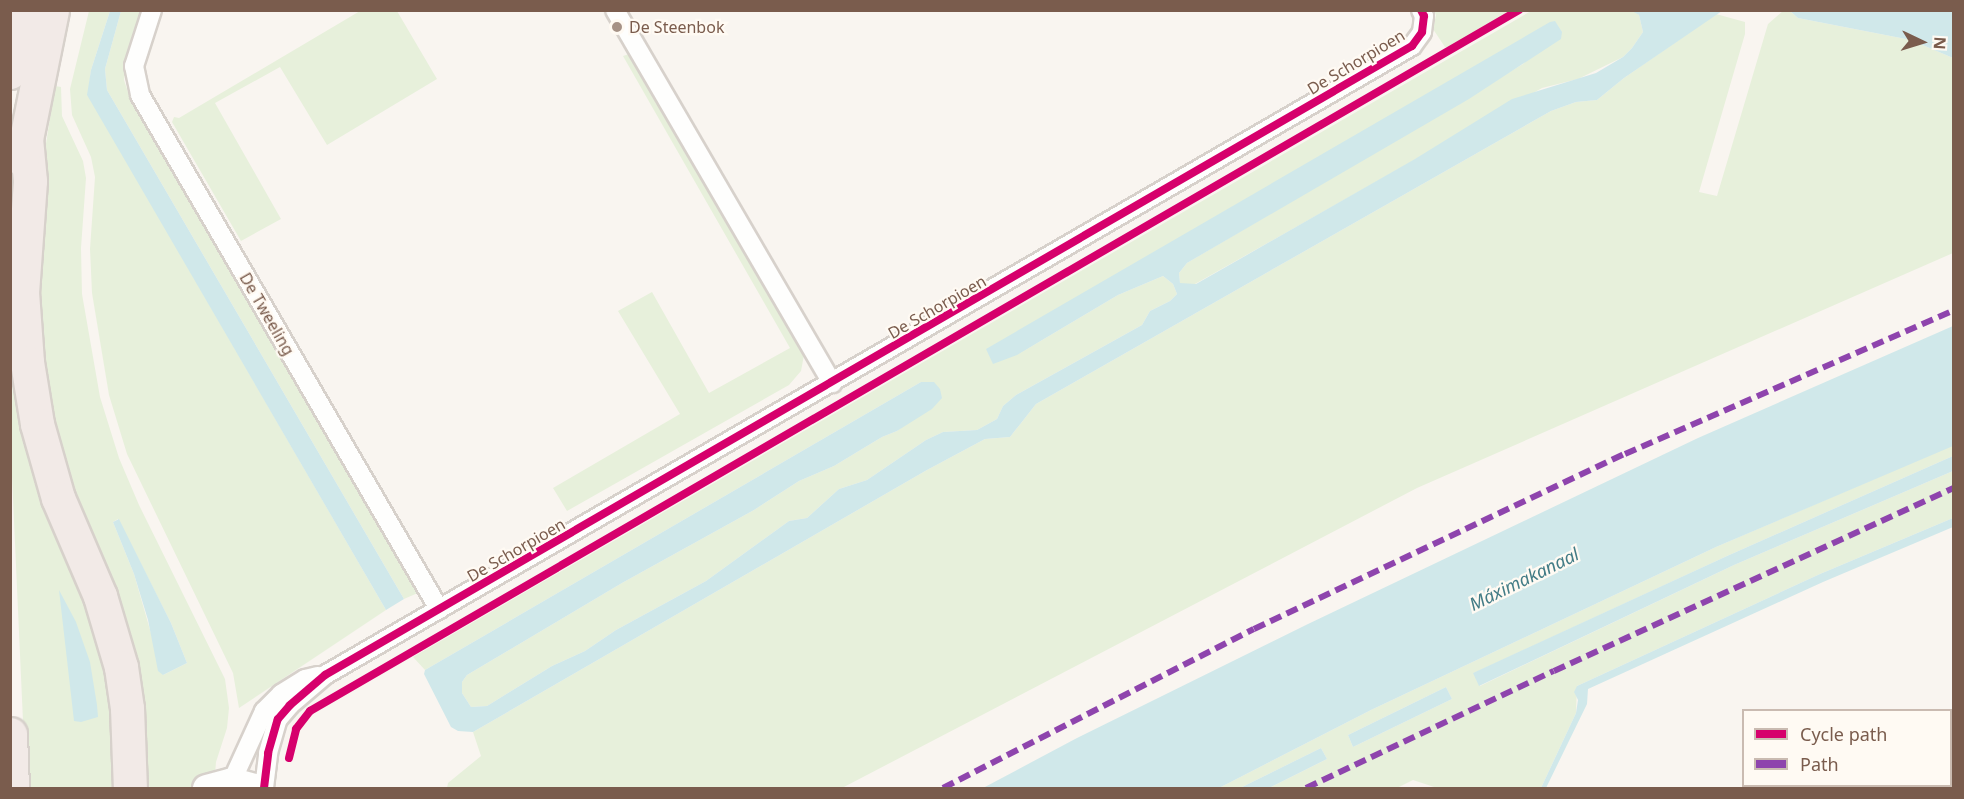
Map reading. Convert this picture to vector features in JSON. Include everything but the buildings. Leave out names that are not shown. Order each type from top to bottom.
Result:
[{"type":"highway","points":[[10,72],[23,10]]},
{"type":"highway","points":[[10,244],[26,138],[52,10]]},
{"type":"highway","points":[[26,138],[30,181],[22,292],[27,362],[37,424],[58,498],[100,596],[121,667],[127,708],[130,789]]},
{"type":"highway","points":[[10,734],[12,787]]},
{"type":"street","name":"De Tweeling","points":[[152,10],[134,66],[140,95],[439,609]]},
{"type":"street","points":[[615,10],[832,383]]},
{"type":"street","name":"De Schorpioen","points":[[325,675],[1412,46],[1422,32],[1424,16],[1421,10]]},
{"type":"street","points":[[232,781],[264,711],[281,694],[305,679],[325,675]]},
{"type":"street","points":[[264,789],[268,753],[278,719],[290,705],[325,675]]},
{"type":"street","points":[[206,789],[216,783],[232,781],[259,789]]},
{"type":"green space","points":[[1632,10],[1639,15],[1643,32],[1623,57],[1578,79],[1542,88],[1195,284],[1180,284],[1179,273],[1187,263],[1523,64],[1555,22],[1017,355],[1118,295],[1163,276],[1173,284],[1177,294],[1170,301],[1150,311],[1142,325],[1016,395],[1003,406],[997,419],[977,430],[943,432],[926,440],[867,480],[839,489],[807,518],[789,521],[706,581],[616,630],[585,651],[552,666],[487,706],[471,707],[462,693],[462,682],[467,675],[622,583],[754,510],[799,481],[834,466],[882,437],[897,431],[913,419],[921,382],[425,670],[413,657],[1531,11]]},
{"type":"green space","points":[[89,11],[110,11],[91,70],[88,95],[386,610],[239,708],[233,673],[127,454],[109,395],[92,293],[90,249],[95,177],[91,157],[72,115],[70,89]]},
{"type":"green space","points":[[121,11],[143,11],[126,66],[124,80],[129,95],[420,592],[404,599],[107,90],[105,69]]},
{"type":"green space","points":[[360,11],[397,11],[437,79],[327,145],[280,67],[215,103],[281,219],[241,241],[172,122],[174,117],[179,118]]},
{"type":"green space","points":[[1434,11],[1512,11],[1449,47],[1445,47],[1433,29],[1436,15]]},
{"type":"green space","points":[[1783,11],[1790,11],[1798,18],[1911,40],[1953,58],[1953,253],[1417,488],[842,788],[447,788],[448,783],[481,756],[473,732],[927,470],[985,439],[1010,437],[1036,404],[1551,111],[1576,102],[1597,100],[1624,78],[1716,14],[1745,22],[1745,34],[1699,192],[1717,196],[1768,24]]},
{"type":"green space","points":[[629,54],[804,355],[801,371],[789,385],[567,511],[553,488],[680,414],[618,311],[652,292],[709,393],[790,348],[623,56]]},
{"type":"green space","points":[[55,86],[61,87],[62,116],[83,161],[86,178],[81,248],[82,294],[100,397],[119,458],[139,505],[225,679],[229,708],[227,728],[216,762],[215,774],[195,788],[151,788],[142,780],[105,593],[33,362],[40,182]],"holes":[[[118,519],[171,623],[187,663],[163,675],[134,574],[113,522]]]},
{"type":"green space","points":[[14,322],[95,599],[124,788],[26,788],[11,454]]},
{"type":"green space","points":[[1953,445],[1953,456],[1727,556],[1474,673],[1480,686],[1734,565],[1953,471],[1953,518],[1820,574],[1577,686],[1576,713],[1541,788],[1437,788],[1413,780],[1397,788],[1269,788],[1327,759],[1321,748],[1240,788],[1219,788],[1371,710],[1716,547]],"holes":[[[1446,687],[1452,699],[1353,747],[1348,735]]]},
{"type":"water","points":[[110,11],[121,11],[105,69],[107,90],[404,599],[386,610],[87,95],[91,70]]},
{"type":"water","points":[[1632,11],[1722,11],[1624,78],[1597,100],[1576,102],[1551,111],[1036,404],[1010,437],[985,439],[927,470],[473,732],[458,731],[451,727],[424,674],[425,670],[921,382],[934,382],[940,389],[942,398],[932,409],[897,431],[882,437],[834,466],[799,481],[754,510],[622,583],[467,675],[462,682],[462,693],[471,707],[487,706],[552,666],[585,651],[616,630],[706,581],[789,521],[807,518],[839,489],[867,480],[926,440],[943,432],[977,430],[997,419],[1003,406],[1016,395],[1142,325],[1150,311],[1170,301],[1177,294],[1173,284],[1163,276],[1118,295],[1017,355],[993,364],[986,349],[1555,21],[1562,32],[1561,39],[1469,99],[1187,263],[1179,273],[1180,283],[1196,284],[1415,159],[1512,99],[1596,73],[1623,57],[1643,32],[1639,15]]},
{"type":"water","points":[[1790,11],[1953,11],[1953,58],[1911,40],[1798,18]]},
{"type":"water","name":"Máximakanaal","points":[[1953,326],[1953,446],[1716,547],[1371,710],[1219,788],[983,788],[1077,738],[1308,624],[1698,438]]},
{"type":"water","points":[[1953,456],[1953,471],[1734,565],[1479,686],[1473,673],[1727,556]]},
{"type":"water","points":[[1953,518],[1953,527],[1823,582],[1588,689],[1587,704],[1546,788],[1541,788],[1576,713],[1578,700],[1574,692],[1577,686],[1820,574]]},
{"type":"water","points":[[119,519],[171,623],[187,663],[163,675],[158,671],[148,620],[134,574],[113,522]]},
{"type":"water","points":[[59,590],[76,622],[90,662],[98,717],[81,722],[74,721]]},
{"type":"water","points":[[1446,687],[1452,699],[1353,747],[1348,735]]},
{"type":"water","points":[[1321,748],[1327,759],[1269,788],[1240,788]]},
{"type":"marked path","points":[[943,788],[1254,629],[1625,454],[1954,310]]},
{"type":"marked path","points":[[1306,788],[1554,671],[1954,488]]},
{"type":"cycle path","points":[[264,788],[268,753],[278,719],[290,705],[325,675],[1412,46],[1422,32],[1424,16],[1421,10]]},
{"type":"cycle path","points":[[289,758],[296,729],[310,711],[1519,10]]},
{"type":"place","name":"De Steenbok","points":[[617,27]]}]
